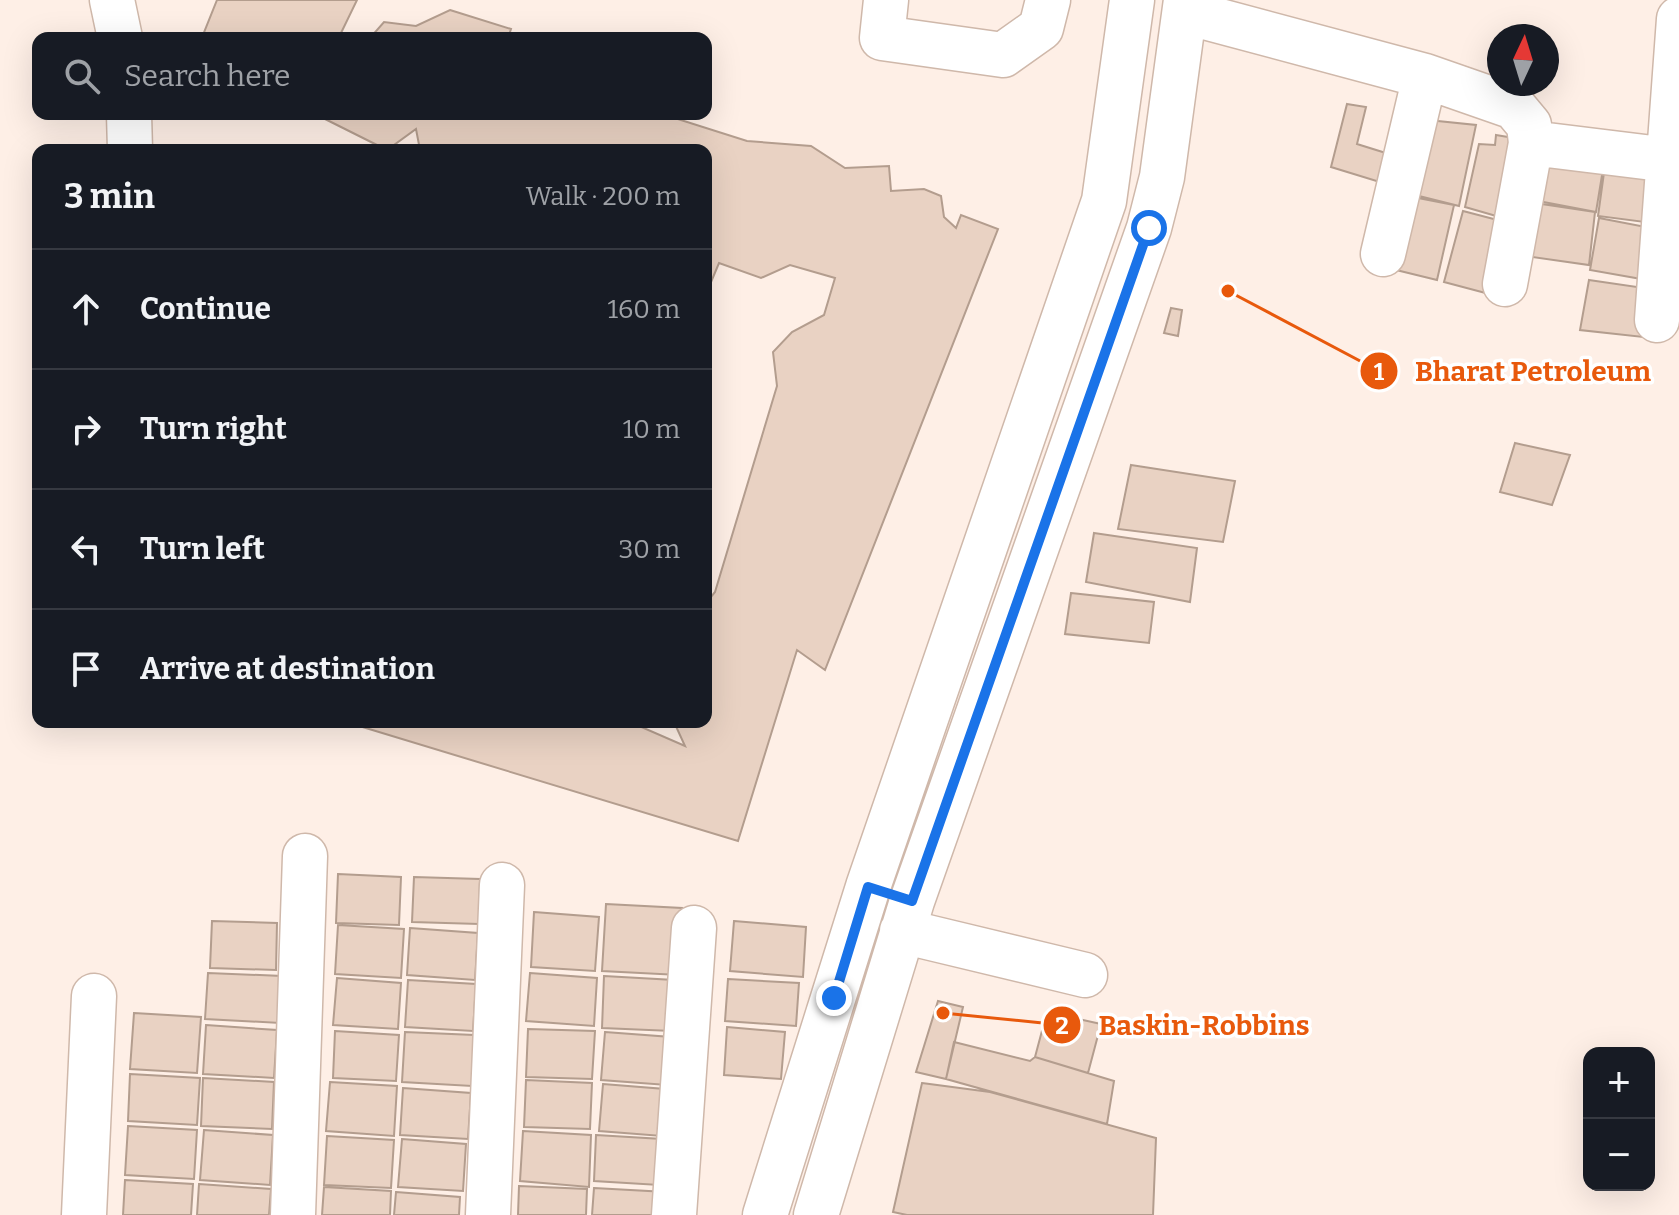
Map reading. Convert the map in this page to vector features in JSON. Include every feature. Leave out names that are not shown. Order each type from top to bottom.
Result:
[{"type":"street","points":[[112,0],[119,32]]},
{"type":"street","points":[[886,0],[882,38],[1003,55],[1041,28],[1048,0]]},
{"type":"street","points":[[765,1215],[868,887],[1104,201],[1132,0]]},
{"type":"street","points":[[816,1215],[907,916],[1149,228],[1162,177],[1186,6],[1425,76],[1514,107],[1529,125],[1531,143],[1505,284]]},
{"type":"street","points":[[1657,320],[1679,19]]},
{"type":"street","points":[[1383,254],[1425,76]]},
{"type":"street","points":[[129,120],[130,144]]},
{"type":"street","points":[[1531,143],[1669,160]]},
{"type":"street","points":[[293,1215],[305,856]]},
{"type":"street","points":[[488,1215],[502,885]]},
{"type":"street","points":[[868,887],[907,916],[1085,975]]},
{"type":"street","points":[[674,1215],[694,928]]},
{"type":"street","points":[[84,1215],[94,996]]},
{"type":"building","points":[[217,0],[357,0],[341,32],[204,32]]},
{"type":"building","points":[[450,10],[511,29],[510,32],[375,32],[384,22],[416,26]]},
{"type":"building","points":[[1347,104],[1366,107],[1357,144],[1389,154],[1383,183],[1331,167]]},
{"type":"building","points":[[327,120],[681,120],[747,141],[811,146],[845,168],[889,166],[891,191],[924,189],[941,196],[944,217],[956,228],[961,215],[998,229],[825,670],[797,650],[738,841],[366,728],[644,728],[685,746],[677,728],[712,728],[712,596],[777,386],[773,352],[792,332],[824,315],[835,278],[790,265],[761,278],[719,263],[712,280],[712,144],[419,144],[416,129],[395,144],[375,144]]},
{"type":"building","points":[[1428,120],[1476,125],[1459,206],[1411,194]]},
{"type":"building","points":[[1496,135],[1526,140],[1510,220],[1465,207],[1479,144],[1495,145]]},
{"type":"building","points":[[1545,150],[1605,157],[1596,212],[1533,200]]},
{"type":"building","points":[[1606,158],[1658,168],[1652,223],[1598,216]]},
{"type":"building","points":[[1413,197],[1454,205],[1437,280],[1392,269]]},
{"type":"building","points":[[1535,203],[1595,212],[1589,265],[1525,256]]},
{"type":"building","points":[[1463,211],[1509,223],[1493,295],[1444,282]]},
{"type":"building","points":[[1599,218],[1651,228],[1647,280],[1590,270]]},
{"type":"building","points":[[1589,280],[1651,289],[1643,337],[1580,330]]},
{"type":"building","points":[[1171,308],[1182,310],[1178,336],[1164,333]]},
{"type":"building","points":[[1515,443],[1570,455],[1552,505],[1500,492]]},
{"type":"building","points":[[1131,465],[1235,481],[1223,542],[1118,529]]},
{"type":"building","points":[[1094,533],[1197,548],[1190,602],[1086,582]]},
{"type":"building","points":[[1071,593],[1154,602],[1149,643],[1065,634]]},
{"type":"building","points":[[338,874],[401,877],[399,925],[336,923]]},
{"type":"building","points":[[414,877],[480,879],[479,924],[412,922]]},
{"type":"building","points":[[606,904],[682,908],[679,975],[602,971]]},
{"type":"building","points":[[534,912],[599,917],[595,971],[531,967]]},
{"type":"building","points":[[212,921],[277,923],[276,970],[210,968]]},
{"type":"building","points":[[734,921],[806,927],[803,977],[730,971]]},
{"type":"building","points":[[338,925],[404,929],[401,978],[335,974]]},
{"type":"building","points":[[410,928],[478,933],[475,980],[407,975]]},
{"type":"building","points":[[208,973],[282,976],[280,1023],[205,1019]]},
{"type":"building","points":[[530,973],[597,978],[594,1026],[526,1021]]},
{"type":"building","points":[[604,976],[674,980],[672,1031],[602,1028]]},
{"type":"building","points":[[337,978],[401,983],[398,1029],[333,1025]]},
{"type":"building","points":[[728,979],[799,983],[796,1026],[725,1021]]},
{"type":"building","points":[[408,980],[476,984],[473,1031],[405,1027]]},
{"type":"building","points":[[938,1001],[963,1007],[946,1079],[916,1072]]},
{"type":"building","points":[[1047,1012],[1101,1024],[1088,1073],[1035,1057]]},
{"type":"building","points":[[134,1013],[201,1017],[197,1073],[130,1069]]},
{"type":"building","points":[[206,1025],[277,1030],[274,1078],[203,1074]]},
{"type":"building","points":[[727,1027],[785,1032],[781,1079],[724,1075]]},
{"type":"building","points":[[528,1029],[595,1031],[592,1079],[526,1077]]},
{"type":"building","points":[[335,1031],[399,1035],[396,1081],[333,1078]]},
{"type":"building","points":[[405,1032],[474,1035],[472,1086],[402,1082]]},
{"type":"building","points":[[605,1032],[671,1037],[667,1085],[601,1080]]},
{"type":"building","points":[[954,1042],[1030,1061],[1035,1057],[1114,1081],[1107,1124],[946,1079]]},
{"type":"building","points":[[130,1074],[200,1078],[197,1125],[128,1121]]},
{"type":"building","points":[[203,1078],[274,1082],[272,1129],[201,1126]]},
{"type":"building","points":[[526,1080],[592,1083],[590,1129],[524,1127]]},
{"type":"building","points":[[330,1082],[397,1086],[394,1136],[326,1131]]},
{"type":"building","points":[[922,1083],[990,1092],[1156,1138],[1153,1215],[907,1215],[893,1212]]},
{"type":"building","points":[[603,1084],[665,1089],[662,1136],[599,1131]]},
{"type":"building","points":[[403,1088],[471,1093],[468,1139],[400,1135]]},
{"type":"building","points":[[128,1126],[197,1130],[194,1179],[125,1175]]},
{"type":"building","points":[[204,1130],[273,1135],[270,1185],[200,1180]]},
{"type":"building","points":[[523,1131],[591,1135],[589,1187],[520,1181]]},
{"type":"building","points":[[596,1135],[662,1139],[659,1185],[594,1181]]},
{"type":"building","points":[[327,1136],[394,1140],[391,1188],[324,1185]]},
{"type":"building","points":[[402,1139],[466,1144],[463,1191],[398,1187]]},
{"type":"building","points":[[125,1180],[193,1184],[191,1215],[123,1215]]},
{"type":"building","points":[[199,1184],[271,1189],[269,1215],[197,1215]]},
{"type":"building","points":[[519,1186],[587,1189],[586,1215],[518,1215]]},
{"type":"building","points":[[324,1187],[391,1191],[390,1215],[322,1215]]},
{"type":"building","points":[[594,1188],[666,1192],[665,1215],[592,1215]]},
{"type":"building","points":[[396,1192],[460,1197],[459,1215],[394,1215]]},
{"type":"place","name":"Bharat Petroleum","points":[[1228,291]]},
{"type":"place","name":"Baskin-Robbins","points":[[943,1013]]},
{"type":"route","points":[[834,998],[868,887],[912,901],[1149,228]]}]
